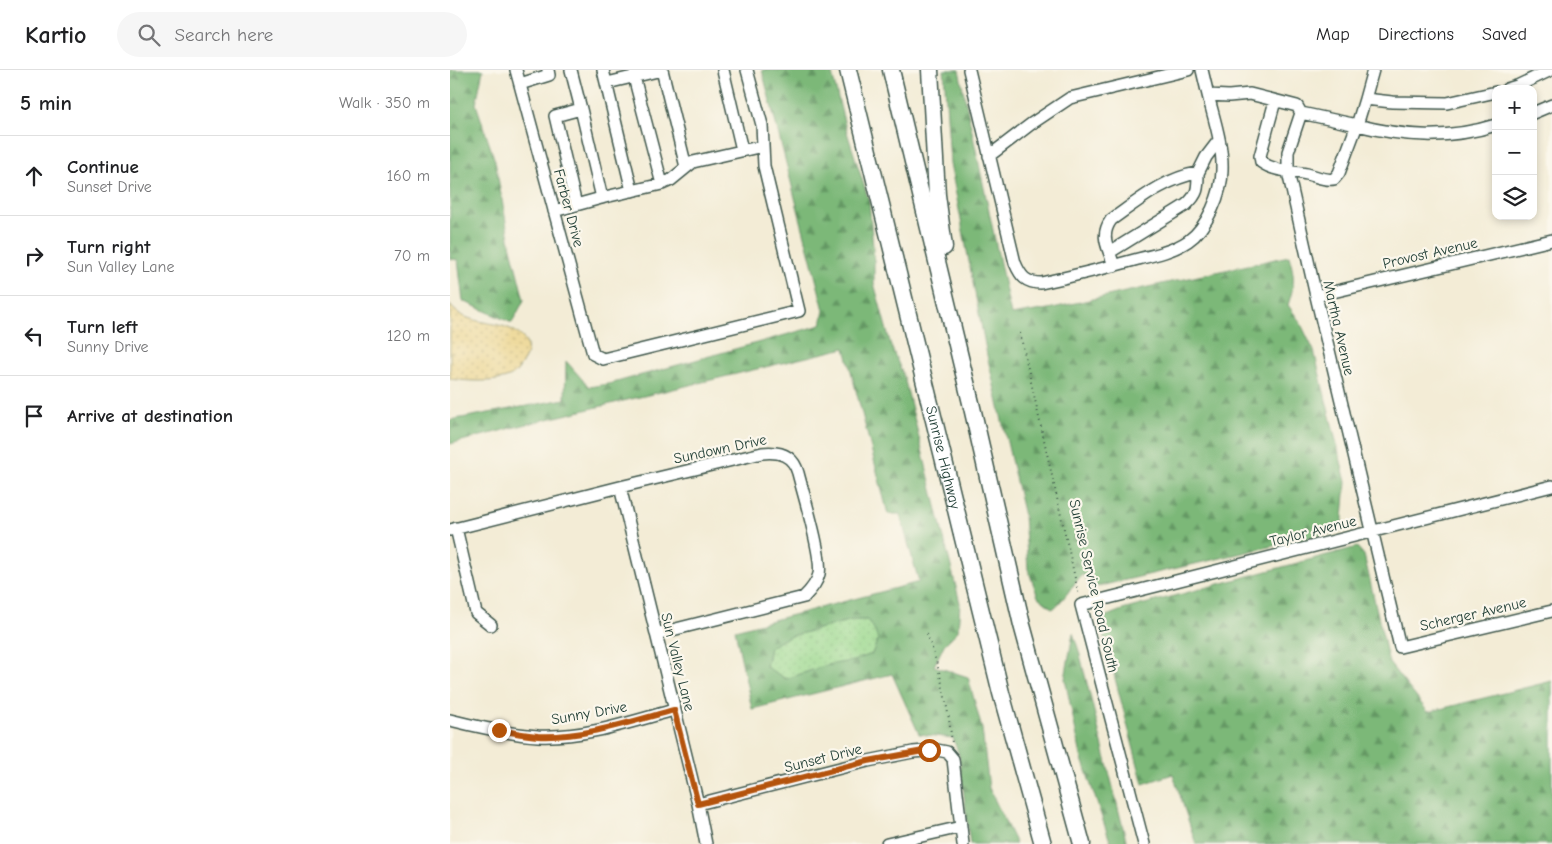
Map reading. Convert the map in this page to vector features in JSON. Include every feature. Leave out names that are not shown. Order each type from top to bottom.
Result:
[{"type":"highway","name":"Sunrise Highway","points":[[848,70],[1000,692],[1042,844]]},
{"type":"highway","points":[[891,70],[1022,625],[1082,844]]},
{"type":"highway","points":[[930,70],[940,222],[971,403]]},
{"type":"street","name":"Farber Drive","points":[[516,70],[593,354],[603,359],[798,311],[764,166],[763,146]]},
{"type":"street","points":[[520,84],[549,72],[567,70]]},
{"type":"street","points":[[571,70],[602,198]]},
{"type":"street","points":[[603,70],[632,190]]},
{"type":"street","points":[[607,83],[662,70],[686,167]]},
{"type":"street","points":[[723,70],[742,150]]},
{"type":"street","points":[[554,211],[662,184],[671,180],[693,162],[763,146],[762,125],[747,70]]},
{"type":"street","points":[[969,70],[1015,264],[1020,275],[1030,283],[1041,283],[1168,251],[1188,240],[1204,224],[1216,199],[1222,171],[1218,140],[1202,70]]},
{"type":"street","points":[[1275,101],[1260,156],[1262,162],[1266,166],[1288,172],[1303,173],[1329,180],[1338,176],[1357,125],[1373,70]]},
{"type":"street","points":[[1519,85],[1551,70]]},
{"type":"street","points":[[990,156],[1030,124],[1070,98],[1181,71]]},
{"type":"street","points":[[634,77],[662,184]]},
{"type":"street","points":[[1365,99],[1392,102],[1447,103],[1492,93]]},
{"type":"street","points":[[1208,95],[1250,94],[1297,106],[1301,113],[1394,134],[1436,136],[1480,130],[1492,126]]},
{"type":"street","points":[[1537,111],[1552,104]]},
{"type":"street","points":[[576,205],[555,116],[581,109]]},
{"type":"street","name":"Martha Avenue","points":[[1301,113],[1288,152],[1288,172],[1400,647]]},
{"type":"street","points":[[1110,252],[1186,205],[1196,196],[1198,173],[1218,140]]},
{"type":"street","points":[[1114,266],[1104,238],[1105,228],[1111,220],[1167,182],[1183,175],[1198,173]]},
{"type":"street","name":"Provost Avenue","points":[[1316,296],[1552,240]]},
{"type":"street","name":"Sundown Drive","points":[[453,529],[620,486],[762,453],[776,452],[787,456],[796,466],[817,548],[819,575],[814,585],[804,597],[656,634]]},
{"type":"street","name":"Sun Valley Lane","points":[[620,486],[698,804],[706,844]]},
{"type":"street","name":"Taylor Avenue","points":[[1081,605],[1552,486]]},
{"type":"street","points":[[453,529],[476,613],[491,625]]},
{"type":"street","name":"Sunrise Service Road South","points":[[1081,605],[1144,844]]},
{"type":"street","name":"Scherger Avenue","points":[[1400,647],[1552,611]]},
{"type":"street","name":"Sunny Drive","points":[[450,720],[537,736],[560,735],[603,729],[674,710]]},
{"type":"street","name":"Sunset Drive","points":[[698,804],[868,761],[906,754],[937,750],[947,752],[953,759]]},
{"type":"street","points":[[953,759],[962,844]]},
{"type":"street","points":[[887,844],[961,827]]},
{"type":"path","name":"Sunrise Service Road South","points":[[1020,333],[1081,605]]},
{"type":"path","points":[[927,634],[937,661],[946,698],[953,759]]},
{"type":"green space","points":[[450,70],[483,70],[476,104],[495,161],[510,244],[524,300],[512,323],[463,301],[458,260],[450,259]]},
{"type":"green space","points":[[762,70],[831,70],[846,129],[869,201],[874,258],[874,283],[891,346],[904,377],[960,603],[958,631],[944,645],[934,666],[968,677],[982,729],[989,788],[1016,844],[970,844],[959,755],[953,738],[919,734],[892,674],[752,709],[735,630],[919,582],[900,514],[888,514],[845,348],[450,444],[450,420],[565,399],[566,361],[589,387],[613,383],[821,325],[824,310]],"holes":[[[852,620],[867,620],[873,627],[878,639],[872,654],[853,661],[827,665],[786,679],[766,667],[770,647],[788,637]]]},
{"type":"green space","points":[[944,70],[959,70],[1011,315],[1048,309],[1289,256],[1293,280],[1288,305],[1300,322],[1314,351],[1346,482],[1342,530],[1091,588],[1083,574],[1053,609],[1038,597],[1028,569],[1024,516],[987,355],[950,163]]},
{"type":"green space","points":[[1357,547],[1364,555],[1389,663],[1428,712],[1552,681],[1552,844],[1196,844],[1173,774],[1143,784],[1102,629],[1104,617],[1122,610]]},
{"type":"green space","points":[[852,620],[867,620],[873,627],[878,639],[872,654],[853,661],[827,665],[786,679],[766,667],[770,647],[788,637]]},
{"type":"green space","points":[[1073,633],[1127,844],[1111,844],[1081,756],[1065,679]]},
{"type":"sand","points":[[450,305],[466,317],[505,327],[524,339],[527,344],[527,353],[515,373],[493,381],[450,379]]},
{"type":"route","points":[[499,730],[537,736],[568,734],[603,729],[674,710],[698,804],[868,761],[929,750]]}]
